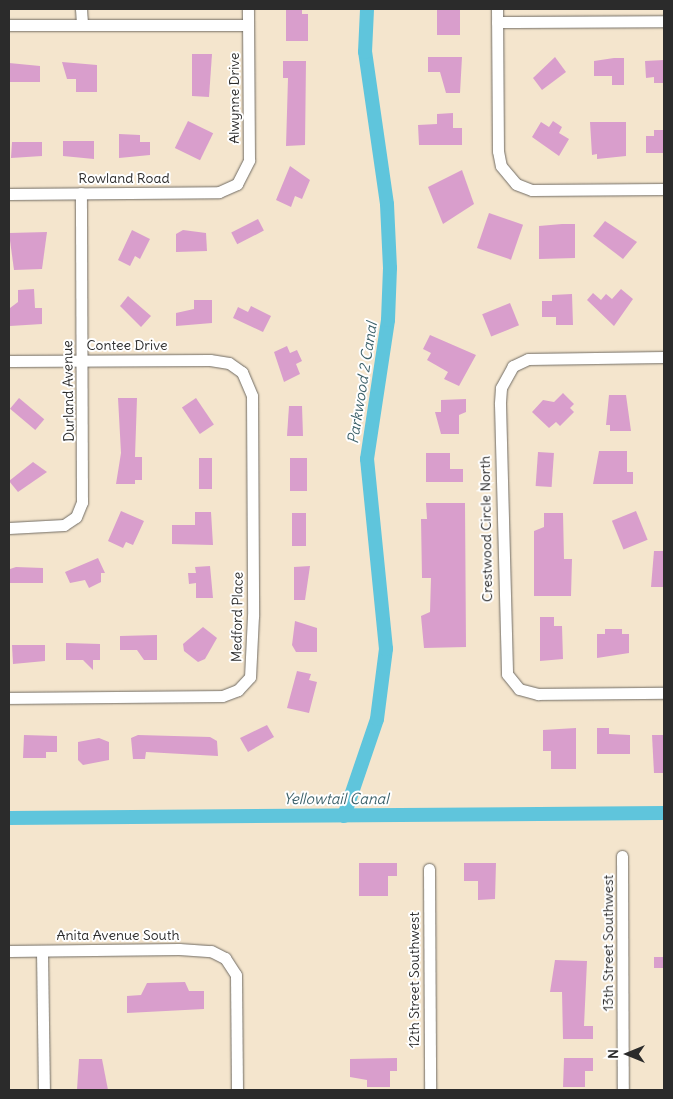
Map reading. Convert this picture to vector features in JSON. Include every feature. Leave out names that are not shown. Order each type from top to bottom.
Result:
[{"type":"street","points":[[81,9],[82,24]]},
{"type":"street","name":"Alwynne Drive","points":[[237,184],[249,160],[248,9]]},
{"type":"street","points":[[497,9],[498,151],[501,166],[516,184],[532,190],[664,189]]},
{"type":"street","points":[[497,22],[664,21]]},
{"type":"street","points":[[9,25],[248,25]]},
{"type":"street","name":"Rowland Road","points":[[9,194],[219,192],[237,184]]},
{"type":"street","name":"Durland Avenue","points":[[9,528],[64,525],[76,517],[82,502],[81,194]]},
{"type":"street","name":"Crestwood Circle North","points":[[664,358],[528,359],[513,366],[501,388],[500,404],[503,656],[507,674],[519,689],[538,694],[664,693]]},
{"type":"street","name":"Contee Drive","points":[[9,361],[210,360],[229,363],[242,372]]},
{"type":"street","name":"Medford Place","points":[[9,698],[222,696],[238,690],[250,677],[254,616],[252,396],[242,372]]},
{"type":"street","name":"13th Street Southwest","points":[[622,856],[623,1090]]},
{"type":"street","name":"12th Street Southwest","points":[[429,869],[430,1090]]},
{"type":"street","name":"Anita Avenue South","points":[[9,950],[179,949],[211,952],[225,958],[236,975],[237,1090]]},
{"type":"street","points":[[42,951],[44,1090]]},
{"type":"building","points":[[286,9],[302,9],[302,14],[308,14],[308,41],[286,41]]},
{"type":"building","points":[[437,9],[460,9],[460,35],[437,35]]},
{"type":"building","points":[[192,54],[212,54],[209,97],[192,96]]},
{"type":"building","points":[[428,57],[462,57],[460,93],[446,93],[440,72],[428,72]]},
{"type":"building","points":[[555,57],[566,72],[542,90],[533,78]]},
{"type":"building","points":[[624,58],[624,85],[612,85],[612,76],[594,76],[594,61]]},
{"type":"building","points":[[664,60],[664,83],[654,83],[654,77],[646,78],[645,61]]},
{"type":"building","points":[[283,61],[306,61],[305,145],[286,146],[288,78],[283,78]]},
{"type":"building","points":[[62,62],[97,65],[97,92],[76,92],[76,79],[67,79]]},
{"type":"building","points":[[9,63],[40,66],[40,82],[9,82]]},
{"type":"building","points":[[453,113],[453,128],[462,128],[462,145],[419,145],[418,125],[437,124],[437,114]]},
{"type":"building","points":[[188,121],[213,133],[200,160],[175,148]]},
{"type":"building","points":[[553,121],[562,127],[559,133],[569,139],[559,156],[532,137],[541,122],[549,127]]},
{"type":"building","points":[[590,122],[626,122],[626,156],[597,159],[597,154],[592,155]]},
{"type":"building","points":[[654,130],[664,130],[664,153],[646,153],[646,136],[654,136]]},
{"type":"building","points":[[119,134],[140,135],[140,142],[150,142],[150,155],[119,158]]},
{"type":"building","points":[[63,141],[94,141],[94,159],[63,156]]},
{"type":"building","points":[[12,142],[42,142],[42,156],[11,158]]},
{"type":"building","points":[[290,166],[310,180],[302,199],[295,196],[291,207],[276,200]]},
{"type":"building","points":[[462,170],[474,204],[443,224],[428,187]]},
{"type":"building","points":[[489,213],[523,225],[511,260],[477,248]]},
{"type":"building","points":[[258,219],[264,231],[237,244],[231,233]]},
{"type":"building","points":[[605,221],[637,242],[623,259],[593,236]]},
{"type":"building","points":[[575,224],[575,258],[539,259],[539,226]]},
{"type":"building","points":[[132,230],[150,239],[140,259],[135,256],[130,266],[118,260]]},
{"type":"building","points":[[183,230],[206,233],[207,251],[176,252],[176,234]]},
{"type":"building","points":[[47,232],[42,269],[14,270],[9,233]]},
{"type":"building","points":[[34,289],[35,308],[42,308],[42,324],[10,326],[10,308],[18,302],[18,290]]},
{"type":"building","points":[[621,289],[633,299],[614,326],[587,300],[593,293],[601,300],[606,294],[612,299]]},
{"type":"building","points":[[572,294],[573,325],[556,325],[556,317],[542,317],[542,301],[552,301],[552,295]]},
{"type":"building","points":[[128,296],[151,316],[141,327],[120,306]]},
{"type":"building","points":[[194,300],[212,300],[212,323],[176,326],[176,313],[194,309]]},
{"type":"building","points":[[510,303],[519,325],[491,336],[482,314]]},
{"type":"building","points":[[251,306],[271,316],[263,332],[233,318],[238,307],[248,312]]},
{"type":"building","points":[[430,335],[476,355],[459,386],[444,379],[448,372],[427,360],[431,353],[423,349]]},
{"type":"building","points":[[287,346],[290,353],[297,350],[302,361],[296,364],[300,374],[284,382],[274,352]]},
{"type":"building","points":[[563,393],[574,404],[570,408],[574,412],[560,426],[556,422],[549,428],[532,412],[543,400],[554,402]]},
{"type":"building","points":[[609,395],[626,395],[631,431],[610,431],[610,425],[606,425]]},
{"type":"building","points":[[19,398],[44,419],[35,430],[10,409]]},
{"type":"building","points":[[118,398],[137,398],[135,457],[142,457],[142,480],[135,480],[135,484],[116,484],[121,453]]},
{"type":"building","points":[[196,398],[214,425],[200,434],[182,408]]},
{"type":"building","points":[[466,399],[466,412],[459,415],[459,434],[441,434],[435,412],[441,412],[441,400]]},
{"type":"building","points":[[289,406],[302,406],[303,436],[287,436]]},
{"type":"building","points":[[599,451],[627,451],[627,472],[633,472],[633,484],[593,484]]},
{"type":"building","points":[[538,452],[554,453],[552,487],[536,486]]},
{"type":"building","points":[[426,453],[450,453],[450,469],[463,469],[463,482],[426,482]]},
{"type":"building","points":[[199,458],[212,458],[212,489],[199,489]]},
{"type":"building","points":[[290,458],[307,458],[307,491],[290,491]]},
{"type":"building","points":[[33,462],[47,472],[18,492],[9,481]]},
{"type":"building","points":[[426,503],[465,503],[466,647],[424,648],[421,616],[430,612],[431,578],[422,578],[421,519],[427,519]]},
{"type":"building","points":[[121,511],[144,521],[133,545],[126,542],[123,548],[108,541]]},
{"type":"building","points":[[636,511],[648,540],[624,549],[612,521]]},
{"type":"building","points":[[195,512],[211,512],[213,545],[172,544],[172,525],[195,525]]},
{"type":"building","points":[[292,513],[306,513],[306,546],[292,546]]},
{"type":"building","points":[[544,513],[563,513],[564,559],[572,559],[571,596],[534,596],[534,531],[544,527]]},
{"type":"building","points":[[654,551],[664,551],[664,587],[651,587]]},
{"type":"building","points":[[98,558],[105,573],[101,573],[101,582],[89,588],[85,580],[70,583],[65,572]]},
{"type":"building","points":[[210,566],[213,598],[196,598],[196,583],[189,584],[188,573],[196,573],[195,567]]},
{"type":"building","points":[[310,566],[305,600],[294,600],[294,567]]},
{"type":"building","points":[[16,567],[43,568],[43,583],[10,583],[10,569]]},
{"type":"building","points":[[540,617],[554,617],[554,626],[562,626],[563,659],[540,661]]},
{"type":"building","points":[[295,621],[317,628],[317,652],[296,652],[292,645]]},
{"type":"building","points":[[203,627],[217,638],[205,659],[198,662],[184,651],[183,644]]},
{"type":"building","points":[[605,629],[622,629],[622,634],[629,634],[629,653],[597,658],[597,634],[605,634]]},
{"type":"building","points":[[157,635],[157,660],[144,660],[137,650],[120,650],[120,636]]},
{"type":"building","points":[[66,643],[100,644],[100,660],[93,660],[93,670],[83,660],[66,660]]},
{"type":"building","points":[[12,645],[45,645],[45,661],[13,664]]},
{"type":"building","points":[[297,671],[311,674],[309,680],[317,682],[309,713],[287,708]]},
{"type":"building","points":[[267,725],[274,737],[248,752],[240,738]]},
{"type":"building","points":[[576,728],[576,769],[551,769],[551,751],[543,751],[543,730]]},
{"type":"building","points":[[597,728],[609,728],[609,734],[630,735],[630,754],[597,754]]},
{"type":"building","points":[[24,735],[57,736],[57,752],[46,752],[46,758],[23,758]]},
{"type":"building","points":[[138,735],[210,737],[217,741],[218,756],[146,752],[145,759],[133,759],[131,738]]},
{"type":"building","points":[[652,735],[664,735],[664,773],[654,773]]},
{"type":"building","points":[[99,738],[109,742],[109,760],[83,765],[78,760],[78,742]]},
{"type":"building","points":[[359,863],[397,863],[397,876],[388,876],[388,896],[359,896]]},
{"type":"building","points":[[464,863],[496,863],[495,899],[478,900],[478,881],[464,881]]},
{"type":"building","points":[[654,957],[664,957],[664,968],[654,968]]},
{"type":"building","points":[[555,960],[587,961],[584,1026],[593,1026],[593,1039],[563,1039],[562,992],[550,992]]},
{"type":"building","points":[[185,982],[189,991],[204,991],[204,1009],[127,1013],[127,996],[141,995],[147,983]]},
{"type":"building","points":[[397,1058],[397,1071],[390,1071],[390,1087],[367,1087],[367,1080],[350,1077],[350,1059]]},
{"type":"building","points":[[564,1058],[593,1058],[593,1071],[585,1071],[585,1087],[563,1087]]},
{"type":"building","points":[[79,1059],[102,1059],[108,1090],[77,1090]]},
{"type":"waterway","name":"Parkwood 2 Canal","points":[[344,816],[377,719],[386,649],[367,459],[388,320],[390,268],[387,204],[365,52],[367,9]]},
{"type":"waterway","name":"Yellowtail Canal","points":[[9,818],[664,813]]}]
